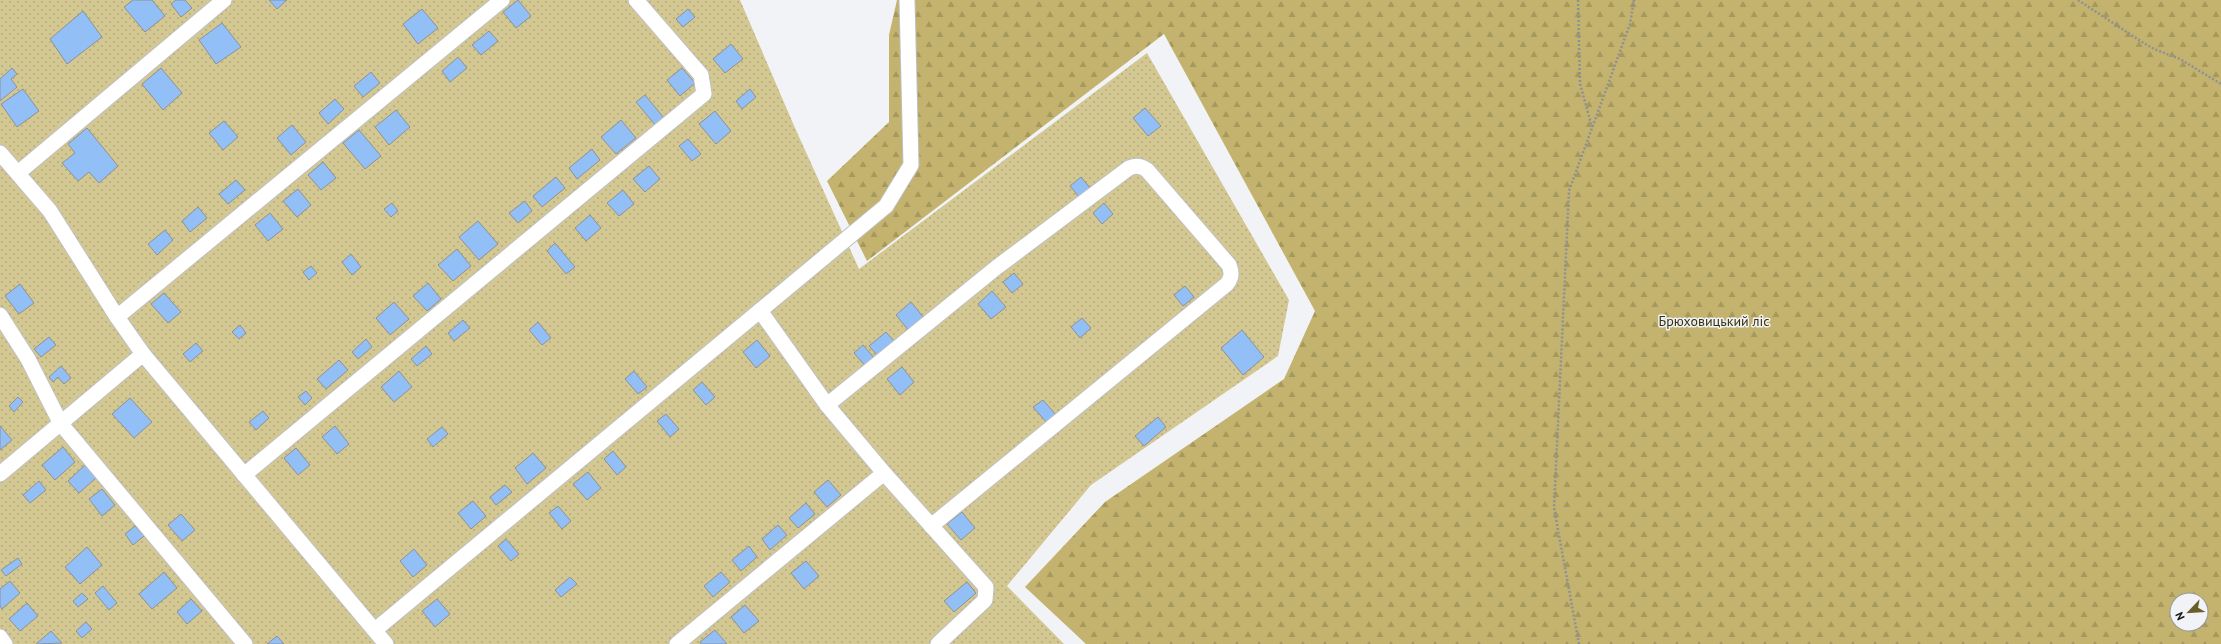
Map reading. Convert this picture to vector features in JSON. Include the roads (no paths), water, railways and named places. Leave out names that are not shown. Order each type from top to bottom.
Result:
[{"type":"street","points":[[18,173],[224,0]]},
{"type":"street","points":[[117,317],[502,0]]},
{"type":"street","points":[[244,475],[704,94],[701,75],[636,0]]},
{"type":"street","points":[[375,630],[761,312],[886,206],[911,165],[907,0]]},
{"type":"street","points":[[0,153],[50,211],[117,317],[144,354],[386,644]]},
{"type":"street","points":[[828,405],[997,267],[1135,166],[1142,167],[1147,170],[1228,265],[1231,271],[1231,278],[1227,284],[931,526]]},
{"type":"street","points":[[761,312],[828,405],[884,473],[986,587],[985,600],[938,644]]},
{"type":"street","points":[[0,315],[28,359],[61,424],[245,644]]},
{"type":"street","points":[[0,474],[144,354]]},
{"type":"street","points":[[677,644],[884,473]]},
{"type":"street","points":[[0,637],[5,644]]},
{"type":"park label","name":"Брюховицький ліс","points":[[1714,321]]}]
